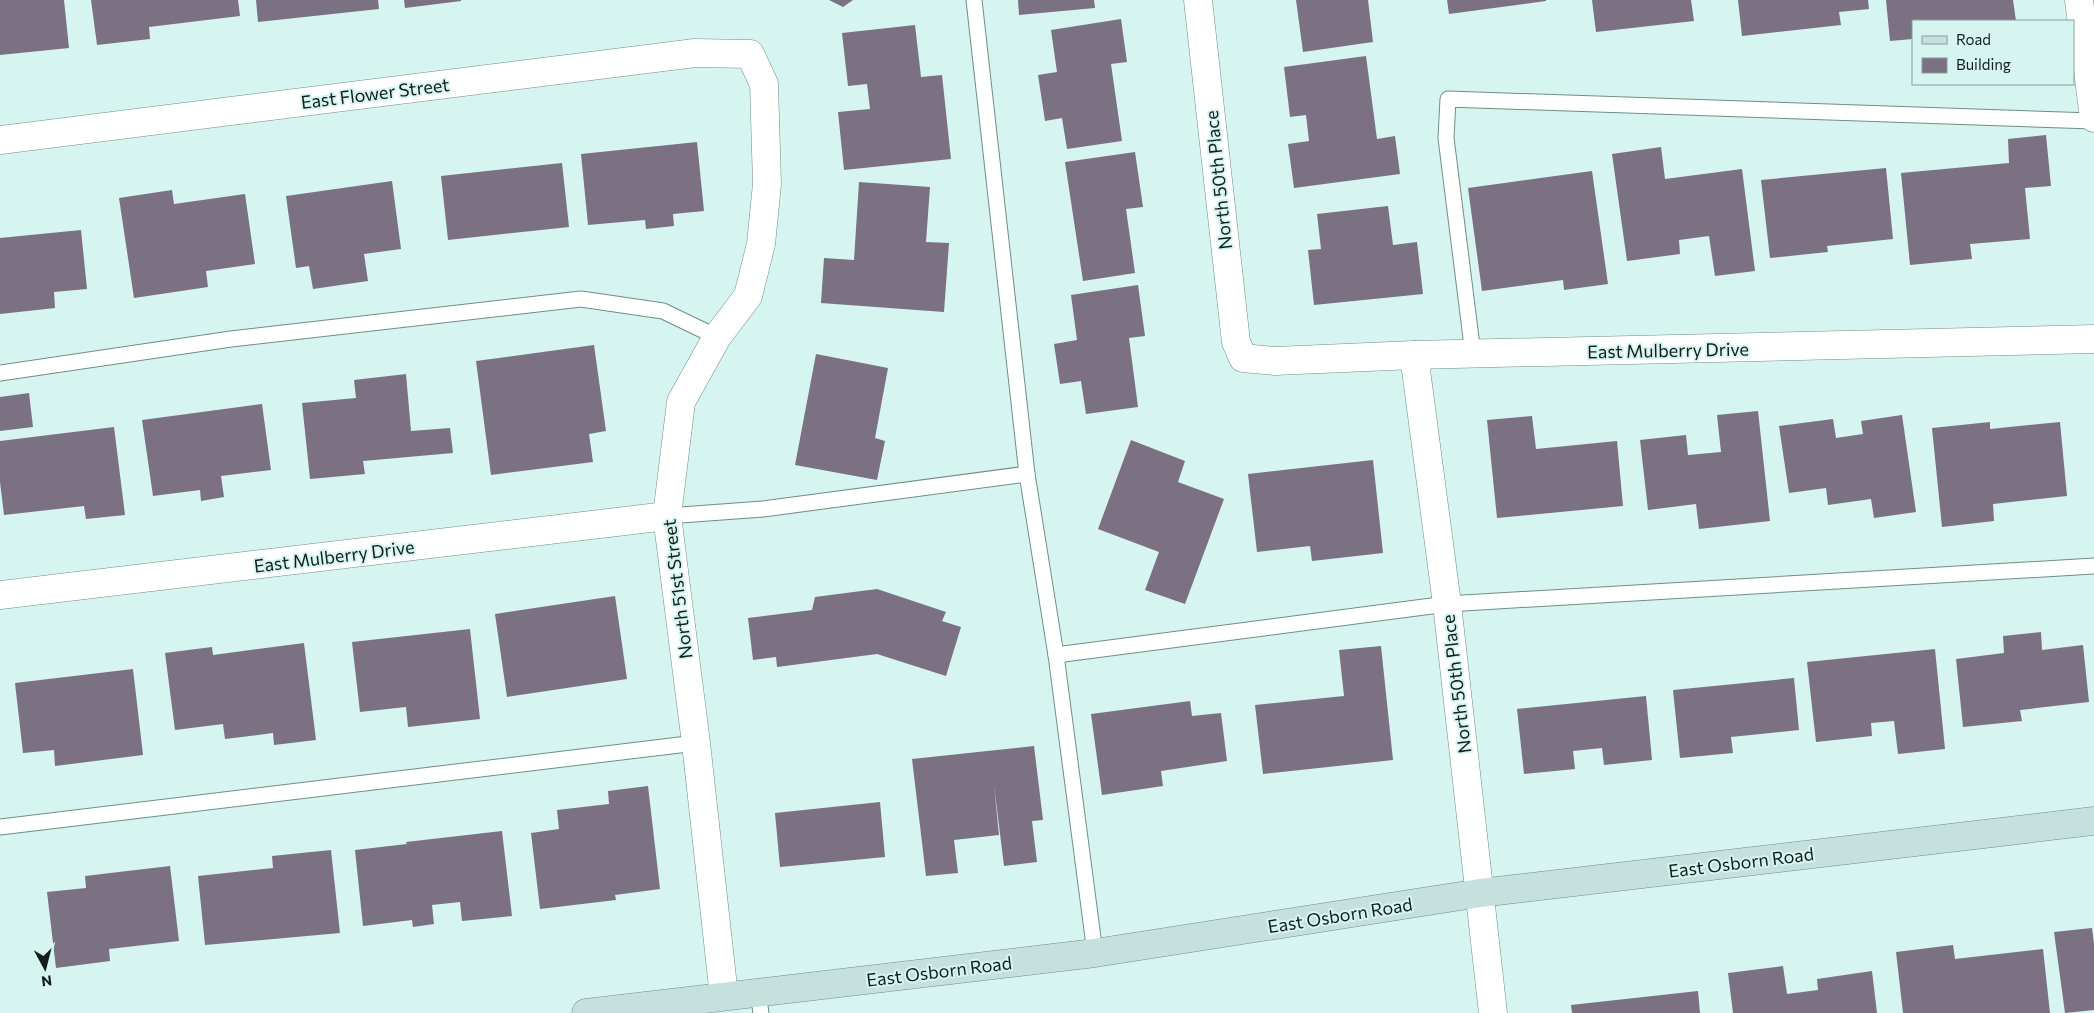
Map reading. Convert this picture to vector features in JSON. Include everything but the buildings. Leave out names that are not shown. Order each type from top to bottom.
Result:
[{"type":"street","name":"North 50th Place","points":[[1198,0],[1236,342],[1243,358]]},
{"type":"street","points":[[2079,0],[2094,120]]},
{"type":"street","name":"East Flower Street","points":[[0,140],[695,53],[750,54]]},
{"type":"street","name":"North 51st Street","points":[[724,996],[696,743],[667,516],[681,402],[717,337],[748,296],[761,244],[767,184],[764,84],[750,54]]},
{"type":"street","name":"East Mulberry Drive","points":[[1243,358],[1275,361],[1414,355],[2094,339]]},
{"type":"street","name":"North 50th Place","points":[[1414,355],[1447,604],[1493,1013]]},
{"type":"street","name":"East Mulberry Drive","points":[[0,595],[667,516]]},
{"type":"street","name":"East Osborn Road","points":[[586,1013],[724,996],[760,1003],[1480,893],[2094,821]]},
{"type":"lane","points":[[974,0],[1027,474],[1056,655],[1095,953]]},
{"type":"lane","points":[[1473,354],[1446,138],[1448,99],[2094,120]]},
{"type":"lane","points":[[0,373],[231,339],[581,298],[664,311],[717,337]]},
{"type":"lane","points":[[667,516],[764,509],[1027,474]]},
{"type":"lane","points":[[1056,655],[1447,604],[2094,566]]},
{"type":"lane","points":[[0,827],[696,743]]}]
